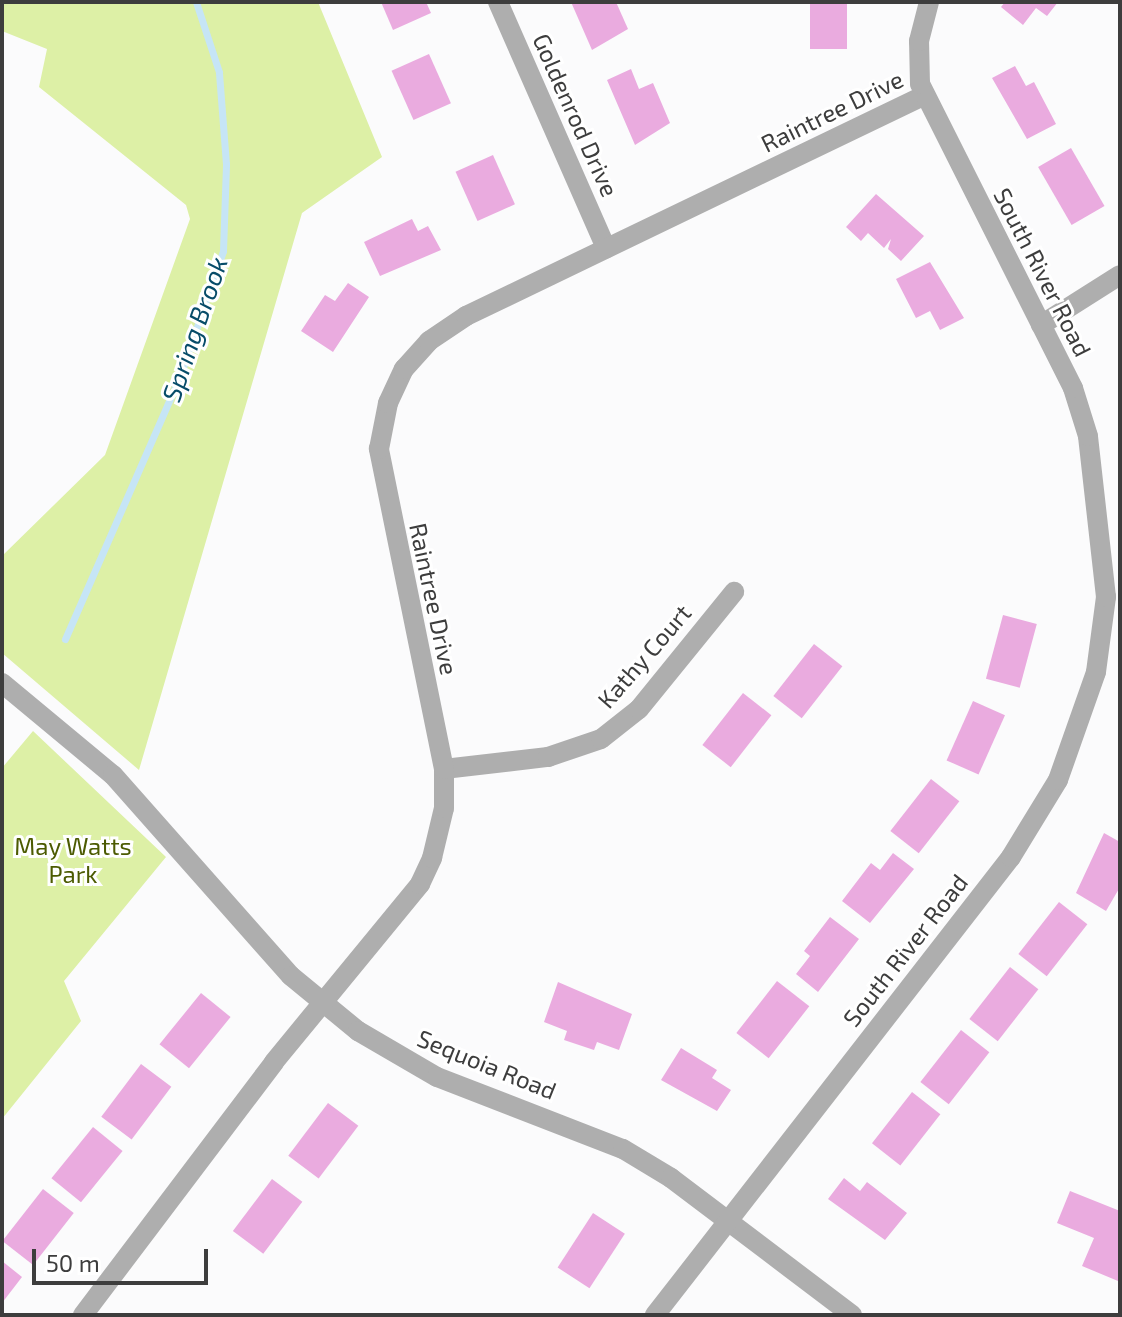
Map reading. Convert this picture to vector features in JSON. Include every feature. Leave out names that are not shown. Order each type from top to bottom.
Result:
[{"type":"street","name":"Goldenrod Drive","points":[[498,2],[606,248]]},
{"type":"street","name":"South River Road","points":[[655,1315],[1047,803],[1096,672],[1112,575],[1094,461],[1073,388],[925,95],[918,66],[929,2]]},
{"type":"street","name":"Raintree Drive","points":[[83,1315],[322,1002],[420,884],[439,833],[444,769],[381,476],[388,403],[404,369],[444,329],[925,95]]},
{"type":"street","points":[[1041,325],[1120,275]]},
{"type":"street","name":"Kathy Court","points":[[444,769],[548,757],[601,739],[639,709],[734,592]]},
{"type":"street","name":"Sequoia Road","points":[[2,683],[113,775],[291,976],[358,1031],[437,1077],[623,1149],[729,1220],[852,1315]]},
{"type":"green space","points":[[2,2],[318,2],[382,157],[302,213],[139,770],[2,653],[2,556],[105,455],[190,219],[186,205],[39,87],[47,49],[2,31]]},
{"type":"green space","name":"May Watts Park","points":[[33,731],[166,857],[64,981],[81,1021],[2,1119],[2,768]]},
{"type":"building","points":[[381,2],[426,2],[431,13],[393,30]]},
{"type":"building","points":[[571,2],[616,2],[628,29],[592,50]]},
{"type":"building","points":[[810,2],[847,2],[847,49],[810,49]]},
{"type":"building","points":[[1005,2],[1058,2],[1047,16],[1036,8],[1023,25],[1001,7]]},
{"type":"building","points":[[429,54],[451,103],[414,120],[392,71]]},
{"type":"building","points":[[1015,66],[1026,86],[1034,82],[1056,124],[1027,139],[992,78]]},
{"type":"building","points":[[631,69],[639,89],[653,83],[670,123],[635,145],[607,80]]},
{"type":"building","points":[[1071,148],[1104,206],[1072,225],[1038,167]]},
{"type":"building","points":[[493,155],[515,204],[478,221],[456,172]]},
{"type":"building","points":[[876,194],[924,236],[901,261],[888,249],[891,239],[884,248],[868,233],[861,241],[846,227]]},
{"type":"building","points":[[412,219],[418,231],[428,226],[441,250],[380,276],[364,242]]},
{"type":"building","points":[[930,262],[964,318],[940,330],[930,311],[916,318],[896,279]]},
{"type":"building","points":[[348,283],[369,297],[333,352],[301,331],[325,295],[335,301]]},
{"type":"building","points":[[1003,615],[1037,624],[1020,688],[986,679]]},
{"type":"building","points":[[814,644],[842,666],[802,718],[773,696]]},
{"type":"building","points":[[743,693],[771,715],[731,767],[702,745]]},
{"type":"building","points":[[973,701],[1005,715],[979,775],[947,760]]},
{"type":"building","points":[[931,779],[959,801],[919,853],[890,831]]},
{"type":"building","points":[[1104,833],[1120,842],[1120,887],[1106,911],[1076,893]]},
{"type":"building","points":[[893,853],[914,869],[870,923],[842,901],[871,863],[880,870]]},
{"type":"building","points":[[1059,902],[1087,924],[1047,976],[1018,954]]},
{"type":"building","points":[[830,917],[859,939],[818,992],[796,974],[810,956],[804,951]]},
{"type":"building","points":[[1010,967],[1038,989],[998,1041],[969,1019]]},
{"type":"building","points":[[777,981],[809,1006],[769,1058],[736,1033]]},
{"type":"building","points":[[558,982],[632,1014],[619,1050],[597,1042],[594,1050],[564,1040],[567,1031],[544,1022]]},
{"type":"building","points":[[201,993],[231,1017],[189,1068],[159,1044]]},
{"type":"building","points":[[961,1030],[989,1052],[949,1104],[920,1082]]},
{"type":"building","points":[[681,1048],[717,1070],[712,1078],[731,1090],[717,1111],[661,1080]]},
{"type":"building","points":[[141,1064],[171,1087],[132,1140],[101,1117]]},
{"type":"building","points":[[912,1092],[940,1114],[900,1165],[872,1143]]},
{"type":"building","points":[[328,1103],[358,1126],[319,1179],[288,1156]]},
{"type":"building","points":[[93,1127],[123,1151],[81,1202],[51,1178]]},
{"type":"building","points":[[844,1178],[860,1191],[867,1182],[907,1213],[885,1240],[828,1199]]},
{"type":"building","points":[[272,1179],[302,1202],[263,1254],[233,1231]]},
{"type":"building","points":[[43,1189],[74,1213],[33,1265],[2,1241]]},
{"type":"building","points":[[1070,1191],[1120,1211],[1118,1281],[1082,1266],[1094,1238],[1057,1223]]},
{"type":"building","points":[[593,1213],[625,1234],[589,1288],[558,1268]]},
{"type":"building","points":[[2,1261],[22,1277],[2,1303]]},
{"type":"waterway","name":"Spring Brook","points":[[65,639],[180,376],[223,251],[226,164],[219,72],[196,2]]}]
